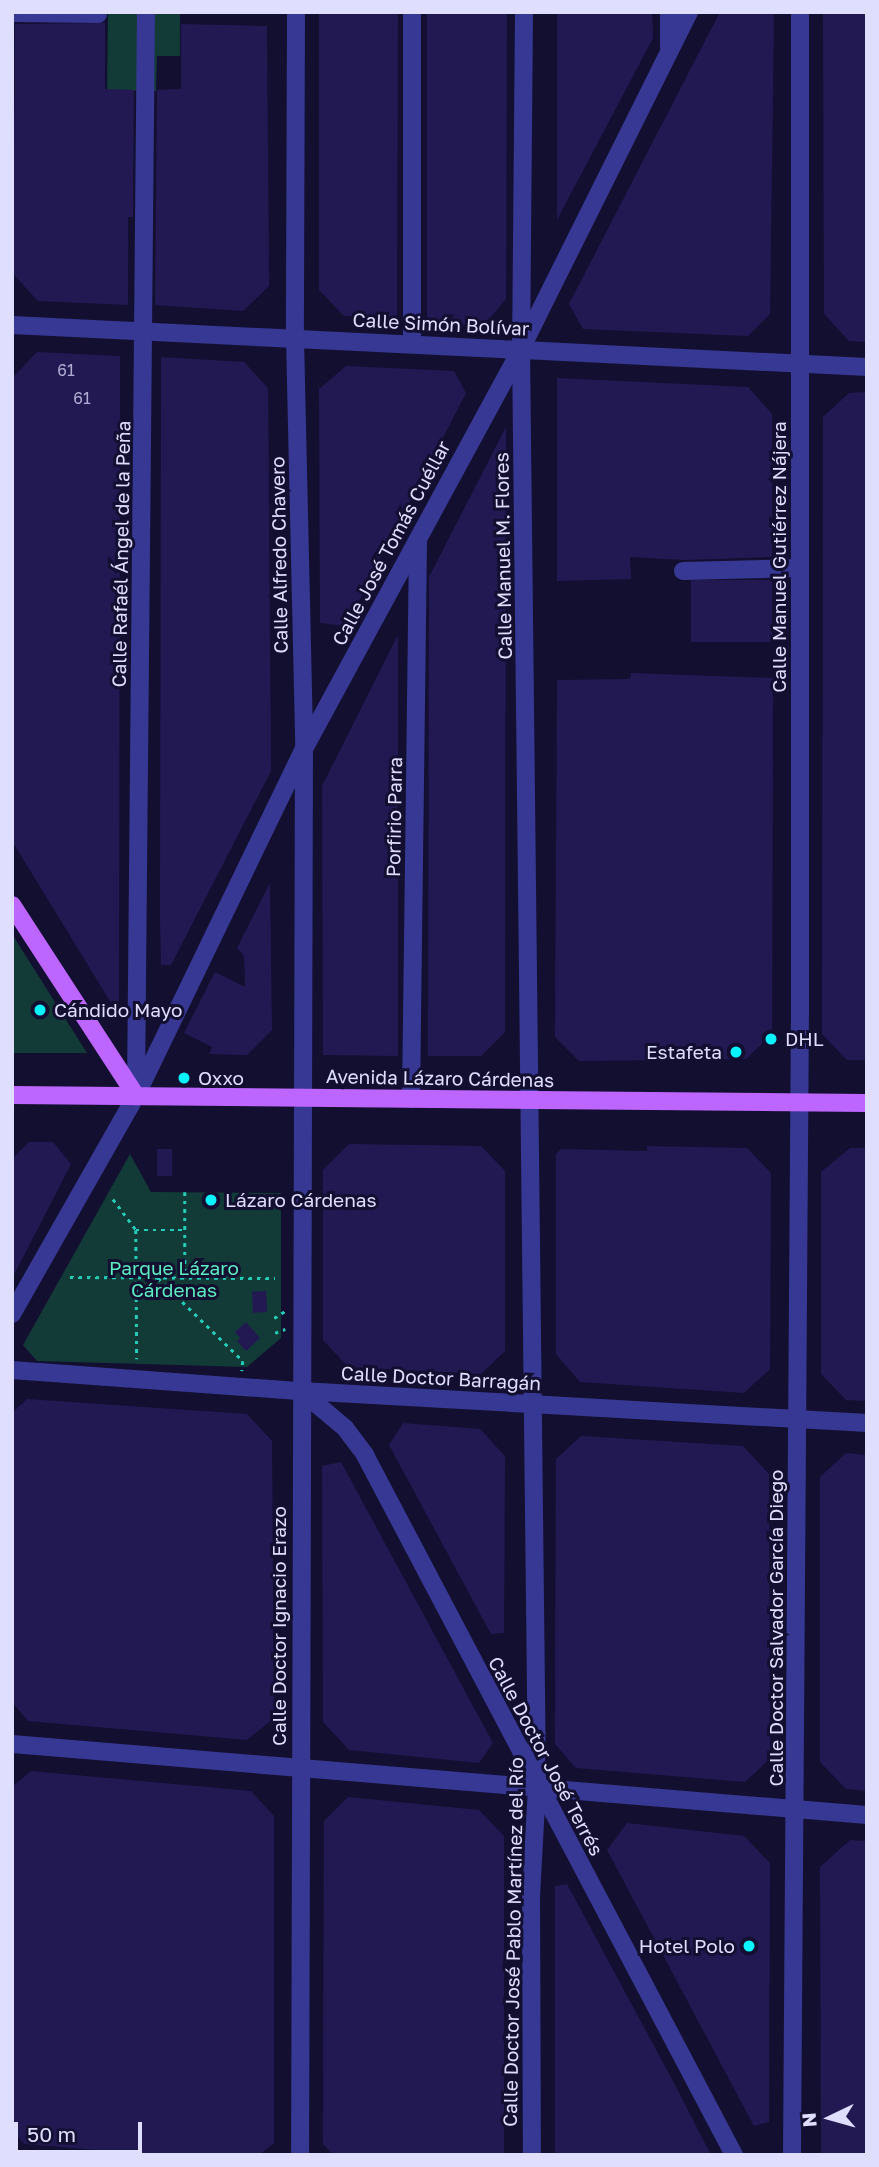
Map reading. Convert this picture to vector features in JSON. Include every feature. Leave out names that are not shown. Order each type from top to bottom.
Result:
[{"type":"main road","points":[[12,905],[136,1096]]},
{"type":"main road","name":"Avenida Lázaro Cárdenas","points":[[12,1095],[867,1103]]},
{"type":"street","name":"Calle Rafaél Ángel de la Peña","points":[[136,1096],[146,12]]},
{"type":"street","points":[[289,12],[296,12]]},
{"type":"street","name":"Calle Alfredo Chavero","points":[[296,12],[295,338],[304,749],[304,1098]]},
{"type":"street","points":[[412,12],[412,344]]},
{"type":"street","name":"Calle Manuel M. Flores","points":[[524,12],[521,349],[529,1100]]},
{"type":"street","points":[[669,12],[669,50]]},
{"type":"street","name":"Calle José Tomás Cuéllar","points":[[12,1314],[19,1290],[136,1096],[304,749],[521,349],[689,12]]},
{"type":"street","name":"Calle Manuel Gutiérrez Nájera","points":[[800,12],[800,1102]]},
{"type":"street","points":[[12,13],[98,14]]},
{"type":"street","name":"Calle Simón Bolívar","points":[[12,325],[867,367]]},
{"type":"street","name":"Porfirio Parra","points":[[411,1099],[419,536]]},
{"type":"street","points":[[683,571],[800,568]]},
{"type":"street","name":"Calle Doctor Ignacio Erazo","points":[[300,2155],[299,1769],[304,1098]]},
{"type":"street","name":"Calle Doctor José Pablo Martínez del Río","points":[[529,1100],[537,1786],[531,1896],[532,2155]]},
{"type":"street","name":"Calle Doctor Salvador García Diego","points":[[792,2155],[797,1809],[800,1102]]},
{"type":"street","name":"Calle Doctor Barragán","points":[[12,1370],[301,1391],[867,1423]]},
{"type":"street","name":"Calle Doctor José Terrés","points":[[301,1391],[345,1428],[365,1455],[537,1786],[734,2155]]},
{"type":"street","points":[[12,1744],[867,1815]]},
{"type":"path","points":[[185,1192],[185,1278]]},
{"type":"path","points":[[113,1199],[136,1230],[136,1359]]},
{"type":"path","points":[[136,1230],[185,1230]]},
{"type":"path","points":[[70,1277],[275,1278]]},
{"type":"path","points":[[158,1278],[243,1361]]},
{"type":"green space","points":[[108,12],[180,12],[180,56],[157,56],[156,91],[107,90]]},
{"type":"green space","points":[[12,934],[87,1053],[12,1053]]},
{"type":"green space","name":"Parque Lázaro Cárdenas","points":[[130,1154],[151,1192],[281,1193],[281,1338],[247,1367],[37,1361],[23,1345]]},
{"type":"building","points":[[319,12],[398,12],[397,318],[344,316],[319,290]]},
{"type":"building","points":[[427,12],[507,12],[506,299],[483,326],[427,322]]},
{"type":"building","points":[[557,12],[652,12],[653,38],[557,220]]},
{"type":"building","points":[[720,12],[774,12],[770,314],[748,336],[583,329],[569,304]]},
{"type":"building","points":[[823,12],[867,12],[867,342],[849,341],[824,314]]},
{"type":"building","points":[[105,23],[105,89],[134,90],[133,217],[128,217],[128,305],[38,301],[13,274],[15,24]]},
{"type":"building","points":[[181,24],[267,26],[269,286],[243,311],[155,305],[157,90],[181,89]]},
{"type":"building","points":[[37,352],[120,356],[119,1016],[12,841],[13,389],[14,376]]},
{"type":"building","points":[[161,357],[244,362],[268,388],[271,771],[171,965],[161,965],[160,919]]},
{"type":"building","points":[[346,366],[454,371],[466,393],[346,626],[320,623],[319,389]]},
{"type":"building","points":[[557,378],[748,387],[772,414],[772,557],[685,560],[630,557],[631,579],[557,581]]},
{"type":"building","points":[[867,392],[867,1060],[847,1060],[822,1034],[823,417],[849,393]]},
{"type":"building","points":[[506,427],[505,1032],[481,1056],[428,1056],[429,577]]},
{"type":"building","points":[[691,580],[772,580],[772,642],[691,642]]},
{"type":"building","points":[[398,635],[398,1056],[323,1055],[322,786]]},
{"type":"building","points":[[631,673],[773,678],[772,1034],[746,1059],[579,1061],[555,1037],[557,680],[630,679]]},
{"type":"building","points":[[270,883],[272,1030],[247,1055],[209,1054],[212,1047],[184,1033],[215,972],[245,987],[244,956],[237,948]]},
{"type":"building","points":[[29,1142],[53,1142],[71,1164],[12,1279],[12,1159]]},
{"type":"building","points":[[349,1144],[481,1146],[505,1171],[505,1351],[481,1374],[348,1367],[323,1340],[323,1170]]},
{"type":"building","points":[[647,1146],[747,1148],[771,1173],[770,1369],[744,1393],[580,1382],[556,1354],[556,1154],[561,1149],[647,1151]]},
{"type":"building","points":[[850,1148],[867,1148],[867,1401],[846,1400],[821,1374],[821,1172]]},
{"type":"building","points":[[157,1149],[172,1149],[172,1176],[157,1176]]},
{"type":"building","points":[[266,1291],[267,1312],[253,1313],[252,1292]]},
{"type":"building","points":[[246,1322],[260,1338],[246,1351],[237,1341],[240,1338],[235,1332]]},
{"type":"building","points":[[27,1399],[247,1414],[272,1441],[274,1718],[247,1740],[28,1721],[12,1702],[12,1413]]},
{"type":"building","points":[[403,1423],[480,1429],[505,1456],[504,1633],[491,1634],[389,1445]]},
{"type":"building","points":[[581,1436],[743,1446],[769,1474],[770,1759],[745,1782],[576,1768],[555,1744],[556,1459]]},
{"type":"building","points":[[846,1453],[867,1455],[867,1791],[846,1789],[820,1762],[820,1477]]},
{"type":"building","points":[[341,1462],[493,1743],[479,1763],[349,1750],[323,1722],[322,1466]]},
{"type":"building","points":[[31,1771],[251,1791],[274,1816],[274,2143],[259,2155],[158,2155],[24,2144],[12,2130],[12,1787]]},
{"type":"building","points":[[348,1797],[479,1810],[504,1836],[504,2155],[333,2155],[323,2144],[324,1821]]},
{"type":"building","points":[[627,1823],[744,1836],[770,1863],[769,2122],[754,2126],[607,1850]]},
{"type":"building","points":[[850,1840],[867,1841],[867,2155],[821,2155],[820,1867]]},
{"type":"building","points":[[567,1884],[711,2155],[555,2155],[555,1886]]},
{"type":"place","name":"Cándido Mayo","points":[[40,1010]]},
{"type":"place","name":"DHL","points":[[771,1039]]},
{"type":"place","name":"Estafeta","points":[[736,1052]]},
{"type":"place","name":"Oxxo","points":[[184,1078]]},
{"type":"place","name":"Lázaro Cárdenas","points":[[211,1200]]},
{"type":"place","name":"Hotel Polo","points":[[749,1946]]}]
